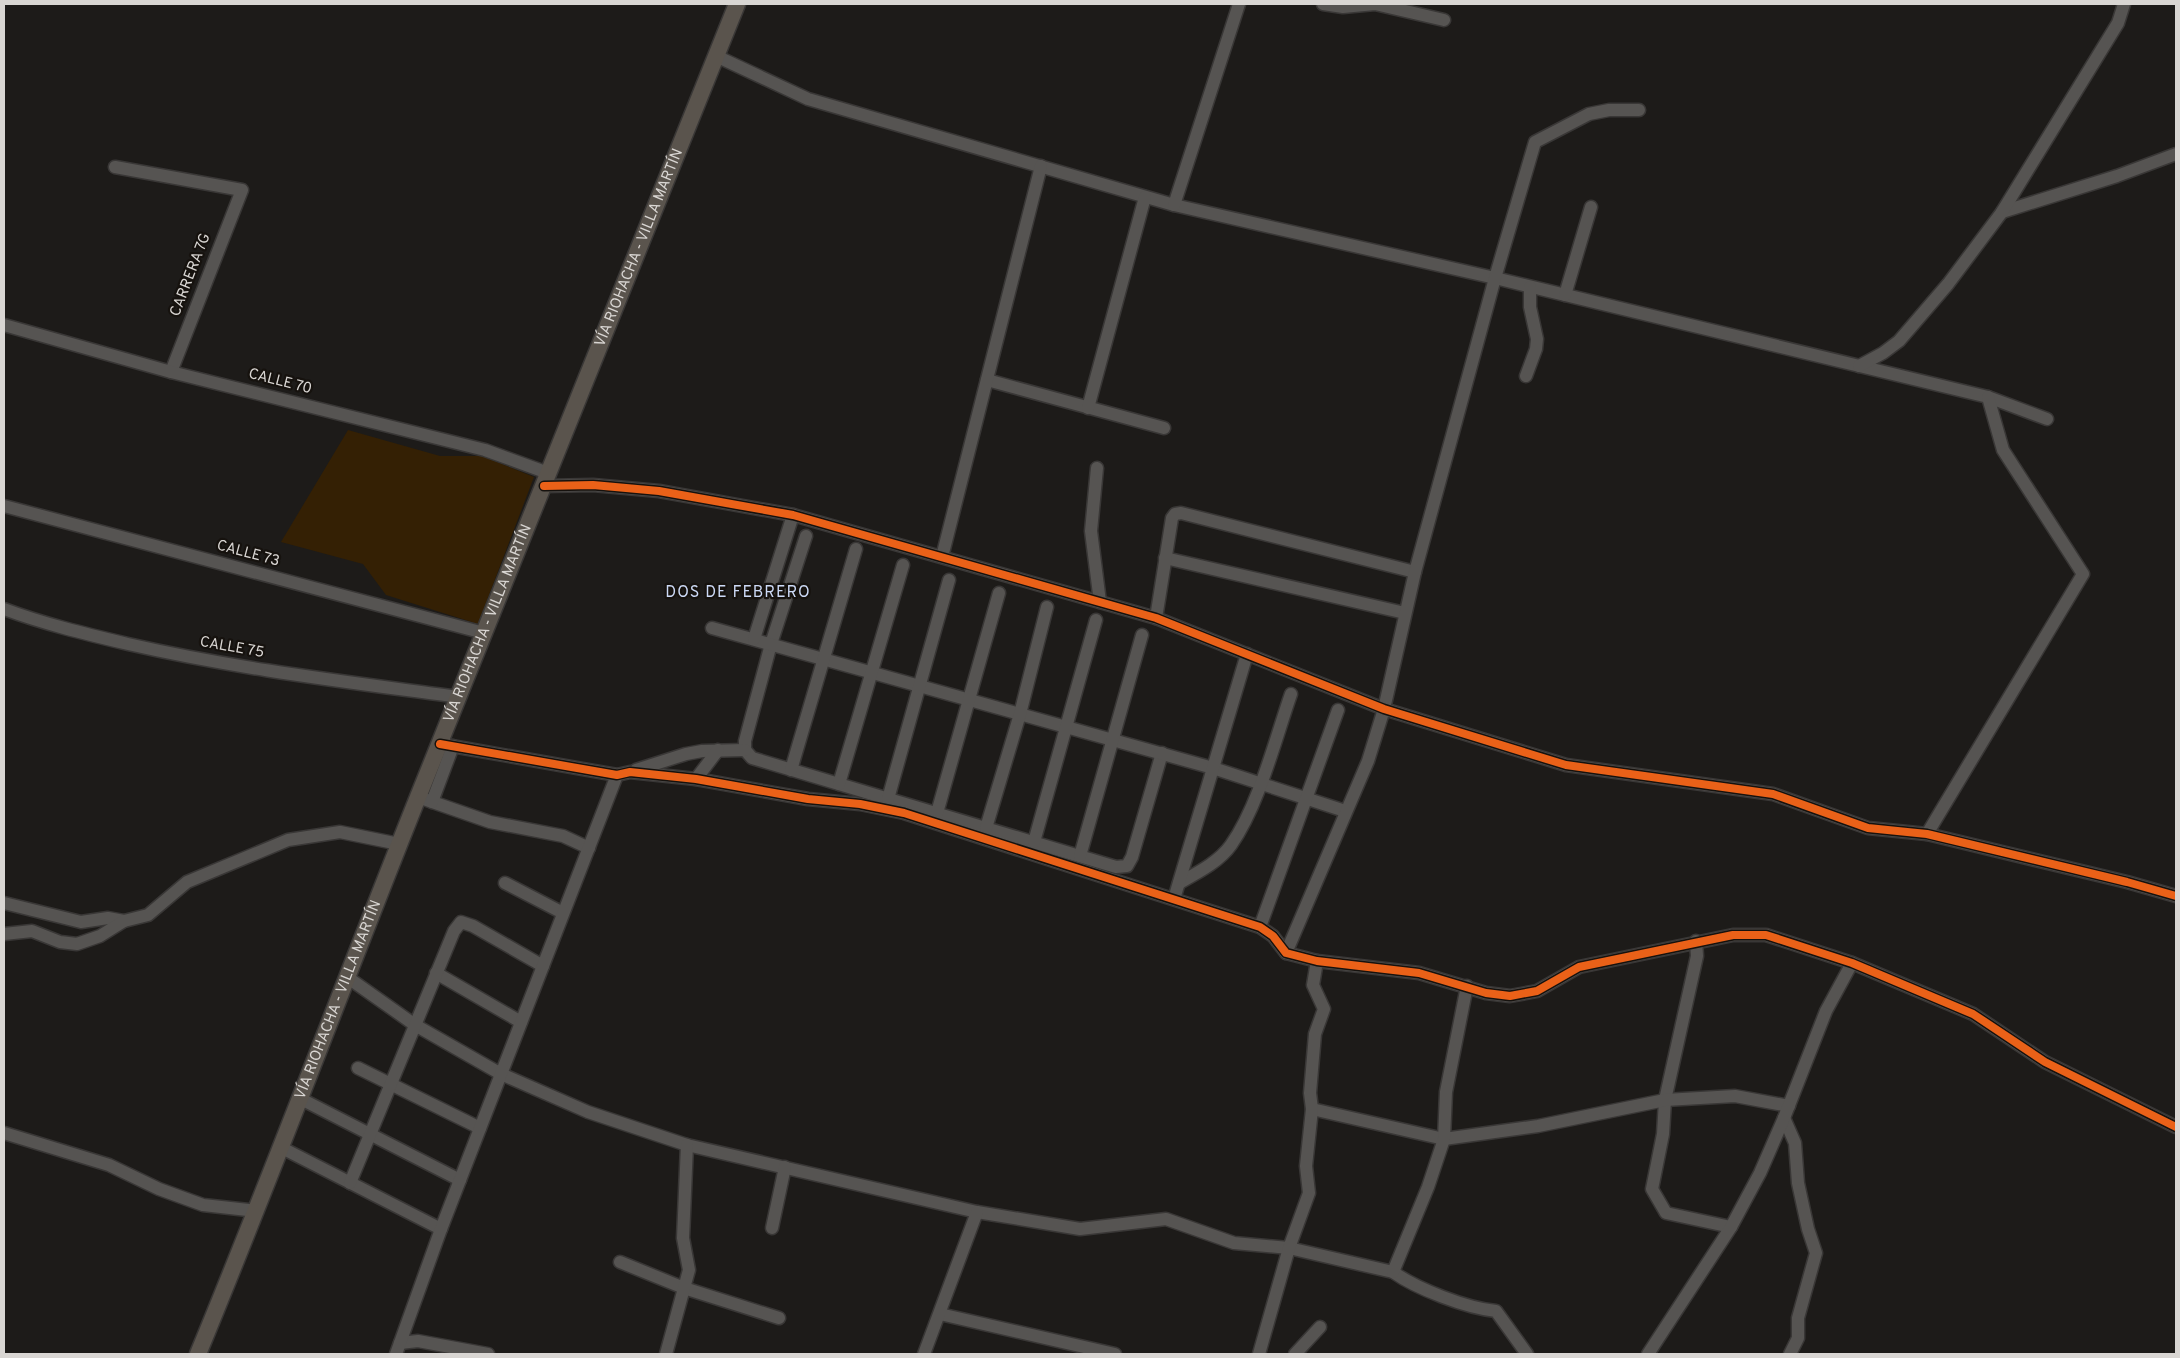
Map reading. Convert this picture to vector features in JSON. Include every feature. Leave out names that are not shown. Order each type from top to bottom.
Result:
[{"type":"main road","name":"VÍA RIOHACHA - VILLA MARTÍN","points":[[198,1354],[257,1211],[280,1147],[399,844],[425,800],[446,745],[458,698],[737,4]]},
{"type":"street","points":[[1174,205],[1239,4]]},
{"type":"street","points":[[1323,4],[1344,7],[1375,4],[1444,20]]},
{"type":"street","points":[[1859,366],[1883,353],[1899,341],[1948,284],[2002,212],[2118,24],[2124,4]]},
{"type":"street","points":[[716,56],[808,99],[1174,205],[1530,286],[1988,397],[2047,419]]},
{"type":"street","points":[[1286,953],[1345,811],[1368,761],[1384,709],[1414,572],[1495,278],[1535,142],[1589,114],[1609,110],[1639,110]]},
{"type":"street","points":[[2002,212],[2117,176],[2176,154]]},
{"type":"street","points":[[942,557],[1041,166]]},
{"type":"street","name":"CARRERA 7G","points":[[115,167],[242,190],[171,372]]},
{"type":"street","points":[[1088,408],[1145,197]]},
{"type":"street","points":[[1565,295],[1590,207]]},
{"type":"street","points":[[1526,376],[1536,349],[1530,307],[1530,286]]},
{"type":"street","name":"CALLE 70","points":[[4,325],[171,372],[467,445],[546,479]]},
{"type":"street","points":[[987,380],[1164,428]]},
{"type":"street","points":[[1927,834],[2083,574],[2003,450],[1988,397]]},
{"type":"street","points":[[1097,468],[1091,531],[1100,602]]},
{"type":"street","points":[[546,479],[659,491],[793,514],[1156,618],[1384,709],[1566,766],[1773,794],[1868,828],[1927,834],[2128,882],[2176,896]]},
{"type":"street","name":"CALLE 73","points":[[4,506],[484,633]]},
{"type":"street","points":[[1156,618],[1172,518],[1175,514],[1181,513],[1414,572]]},
{"type":"street","points":[[754,639],[793,514]]},
{"type":"street","points":[[806,536],[771,644],[745,740],[745,750],[752,758],[1116,867],[1127,866],[1132,857],[1162,753]]},
{"type":"street","points":[[791,770],[856,549]]},
{"type":"street","points":[[1165,558],[1405,614]]},
{"type":"street","points":[[839,784],[903,565]]},
{"type":"street","points":[[888,799],[949,580]]},
{"type":"street","points":[[937,813],[970,700],[998,593]]},
{"type":"street","points":[[986,828],[1020,714],[1047,607]]},
{"type":"street","name":"CALLE 75","points":[[4,609],[52,626],[206,661],[458,698]]},
{"type":"street","points":[[1034,842],[1096,620]]},
{"type":"street","points":[[712,628],[1162,753],[1345,811]]},
{"type":"street","points":[[1080,856],[1142,635]]},
{"type":"street","points":[[1174,899],[1247,654]]},
{"type":"street","points":[[1178,883],[1203,870],[1231,846],[1256,796],[1291,694]]},
{"type":"street","points":[[1260,927],[1338,710]]},
{"type":"street","points":[[446,745],[617,775],[686,754],[718,750],[745,750]]},
{"type":"street","points":[[696,779],[718,750]]},
{"type":"street","points":[[630,772],[696,779],[808,799],[860,804],[904,813],[1260,927],[1273,936],[1286,953],[1317,961],[1419,973],[1468,986],[1486,993],[1510,996],[1536,991],[1579,967],[1696,941],[1733,935],[1766,935],[1852,963],[1973,1014],[2045,1062],[2176,1127]]},
{"type":"street","points":[[398,1349],[441,1229],[617,775]]},
{"type":"street","points":[[425,800],[490,822],[563,836],[589,848]]},
{"type":"street","points":[[4,934],[32,931],[60,942],[77,944],[100,936],[124,921],[148,915],[187,882],[288,840],[340,832],[399,844]]},
{"type":"street","points":[[505,883],[564,913]]},
{"type":"street","points":[[4,904],[81,922],[108,918],[124,921]]},
{"type":"street","points":[[350,1183],[436,973],[454,931],[461,922],[473,926],[543,966]]},
{"type":"street","points":[[1696,941],[1697,956],[1665,1100],[1663,1134],[1652,1189],[1666,1213],[1731,1227]]},
{"type":"street","points":[[1259,1354],[1289,1248],[1309,1193],[1306,1166],[1312,1109],[1310,1093],[1315,1034],[1324,1009],[1313,986],[1317,961]]},
{"type":"street","points":[[1648,1354],[1731,1227],[1760,1173],[1826,1011],[1852,963]]},
{"type":"street","points":[[436,973],[521,1022]]},
{"type":"street","points":[[347,977],[415,1025],[501,1074],[588,1112],[687,1145],[977,1212],[1080,1229],[1166,1219],[1234,1243],[1289,1248],[1394,1272],[1406,1281],[1477,1309],[1496,1311],[1527,1354]]},
{"type":"street","points":[[1394,1272],[1428,1187],[1444,1139],[1446,1092],[1468,986]]},
{"type":"street","points":[[358,1068],[480,1128]]},
{"type":"street","points":[[1312,1109],[1444,1139],[1538,1126],[1665,1100],[1735,1096],[1786,1112]]},
{"type":"street","points":[[299,1098],[460,1180]]},
{"type":"street","points":[[1786,1112],[1795,1143],[1798,1183],[1808,1229],[1816,1254],[1798,1318],[1798,1338],[1790,1354]]},
{"type":"street","points":[[4,1133],[109,1165],[159,1189],[203,1204],[257,1211]]},
{"type":"street","points":[[666,1354],[689,1270],[683,1238],[687,1145]]},
{"type":"street","points":[[280,1147],[441,1229]]},
{"type":"street","points":[[772,1228],[785,1167]]},
{"type":"street","points":[[924,1354],[977,1212]]},
{"type":"street","points":[[620,1262],[684,1288],[779,1318]]},
{"type":"street","points":[[940,1314],[1066,1349],[1115,1354]]},
{"type":"street","points":[[1295,1354],[1320,1327]]},
{"type":"street","points":[[398,1349],[418,1342],[488,1354]]},
{"type":"shaded area","points":[[348,430],[440,456],[482,456],[534,477],[478,624],[386,595],[363,564],[281,542]]},
{"type":"cycle path","points":[[544,486],[593,485],[659,491],[793,515],[1156,618],[1384,709],[1566,765],[1773,794],[1868,828],[1927,834],[2127,882],[2176,896]]},
{"type":"cycle path","points":[[440,744],[617,775],[630,772],[696,779],[808,799],[860,804],[904,813],[1260,927],[1273,936],[1286,953],[1317,961],[1419,973],[1486,993],[1510,996],[1537,991],[1579,967],[1733,935],[1766,935],[1852,963],[1973,1014],[2045,1062],[2176,1127]]},
{"type":"district","name":"DOS DE FEBRERO","points":[[738,593]]}]
